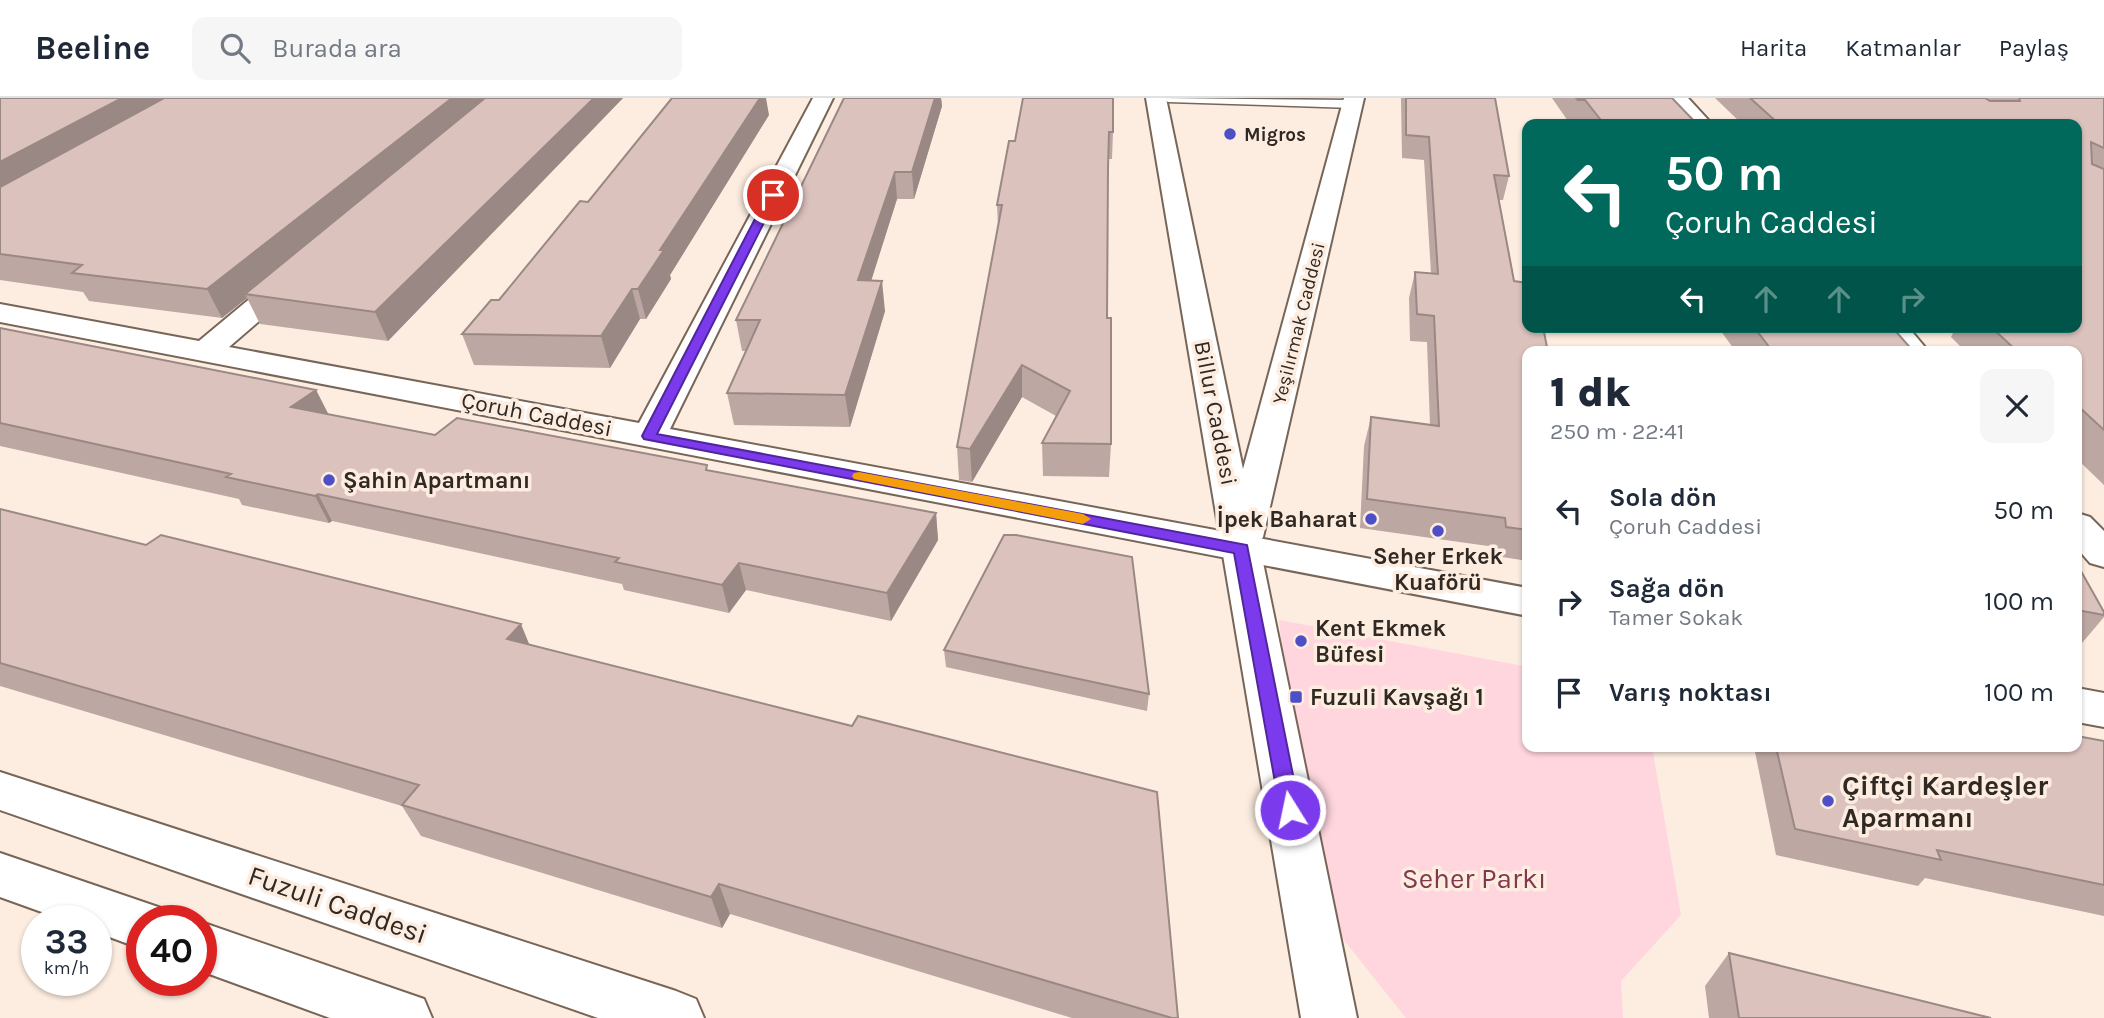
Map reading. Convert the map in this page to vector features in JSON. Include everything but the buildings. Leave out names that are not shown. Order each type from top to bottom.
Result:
[{"type":"street","points":[[649,436],[823,98]]},
{"type":"street","name":"Billur Caddesi","points":[[1156,98],[1329,1018]]},
{"type":"street","points":[[1677,98],[1696,119]]},
{"type":"street","name":"Yeşilırmak Caddesi","points":[[1241,549],[1354,101]]},
{"type":"street","points":[[207,350],[314,260]]},
{"type":"street","name":"Çoruh Caddesi","points":[[0,313],[207,350],[1522,602]]},
{"type":"street","points":[[1897,333],[1908,346]]},
{"type":"street","points":[[2082,531],[2104,554]]},
{"type":"street","points":[[2082,706],[2104,710]]},
{"type":"street","name":"Fuzuli Caddesi","points":[[0,791],[676,1018]]},
{"type":"street","points":[[0,875],[126,919]]},
{"type":"street","points":[[217,952],[404,1018]]},
{"type":"lane","points":[[1168,98],[1354,101]]},
{"type":"green space","name":"Seher Parkı","points":[[1279,620],[1522,666],[1522,752],[1653,752],[1681,915],[1621,981],[1623,1018],[1406,1018],[1308,895]]},
{"type":"slow traffic","points":[[859,476],[1083,519]]},
{"type":"place","name":"Migros","points":[[1230,134]]},
{"type":"place","name":"Şahin Apartmanı","points":[[329,480]]},
{"type":"place","name":"İpek Baharat","points":[[1371,519]]},
{"type":"place","name":"Seher Erkek Kuaförü","points":[[1438,531]]},
{"type":"place","name":"Kent Ekmek Büfesi","points":[[1301,641]]},
{"type":"place","name":"Fuzuli Kavşağı 1","points":[[1296,697]]},
{"type":"place","name":"Çiftçi Kardeşler Aparmanı","points":[[1828,801]]},
{"type":"route","points":[[773,195],[649,436],[1241,549],[1290,810]]}]
